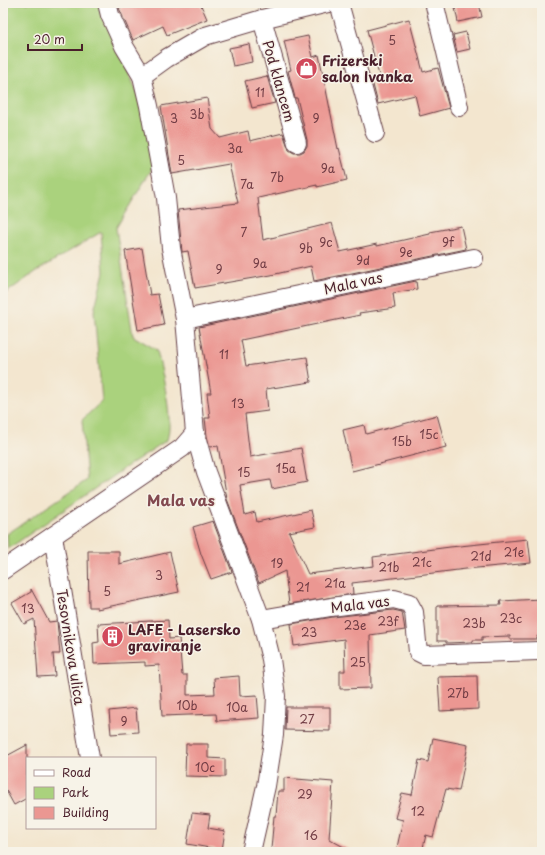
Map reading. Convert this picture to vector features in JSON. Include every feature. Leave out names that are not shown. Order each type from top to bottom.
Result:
[{"type":"street","points":[[107,3],[110,15],[124,46],[142,76],[149,106],[166,198],[171,248],[185,319],[195,433],[206,472],[262,619],[271,660],[276,696],[274,735],[266,786],[251,852]]},
{"type":"street","points":[[142,76],[167,58],[205,36],[262,19],[328,3]]},
{"type":"street","points":[[339,3],[374,133]]},
{"type":"street","points":[[435,3],[459,107]]},
{"type":"street","name":"Pod klancem","points":[[262,19],[297,143]]},
{"type":"street","name":"Mala vas","points":[[185,319],[474,258]]},
{"type":"street","points":[[3,570],[182,448],[195,433]]},
{"type":"street","name":"Tesovnikova ulica","points":[[53,536],[90,757]]},
{"type":"street","name":"Mala vas","points":[[262,619],[331,607],[394,599],[408,603],[414,612],[418,652],[424,655],[538,651]]},
{"type":"green space","points":[[3,3],[98,3],[142,104],[153,167],[116,228],[133,336],[157,350],[164,383],[169,420],[167,440],[8,549],[7,534],[87,480],[82,420],[102,401],[94,311],[104,272],[101,232],[37,271],[3,295]]},
{"type":"building","points":[[129,3],[200,3],[207,19],[167,35],[163,26],[133,40],[119,8]]},
{"type":"building","points":[[454,3],[479,3],[482,17],[458,22]]},
{"type":"building","points":[[409,19],[423,72],[438,68],[449,108],[420,116],[415,95],[378,104],[372,81],[380,79],[367,30]]},
{"type":"building","points":[[466,32],[470,49],[457,52],[453,35]]},
{"type":"building","points":[[308,36],[313,57],[319,55],[338,149],[339,148],[347,180],[258,198],[263,240],[332,223],[340,252],[377,244],[377,246],[430,234],[430,232],[461,226],[466,249],[314,281],[311,266],[271,275],[195,288],[188,251],[182,252],[178,210],[238,203],[229,164],[172,174],[161,106],[207,98],[212,129],[220,138],[248,131],[250,141],[283,133],[289,150],[294,153],[300,153],[304,151],[307,146],[307,140],[297,98],[295,98],[288,71],[291,70],[284,41]]},
{"type":"building","points":[[249,44],[252,62],[233,66],[229,48]]},
{"type":"building","points":[[267,76],[275,103],[252,108],[245,81]]},
{"type":"building","points":[[142,248],[150,295],[158,294],[164,325],[138,330],[125,251]]},
{"type":"building","points":[[416,281],[417,289],[393,293],[395,308],[359,313],[360,315],[241,340],[246,366],[307,357],[311,382],[266,389],[268,411],[245,414],[250,457],[301,448],[307,482],[272,489],[270,480],[240,485],[245,515],[255,512],[257,522],[311,510],[315,527],[289,532],[308,574],[374,566],[373,557],[528,539],[531,563],[466,569],[352,583],[353,594],[289,604],[285,571],[259,583],[227,499],[218,446],[210,447],[205,418],[210,418],[207,393],[211,393],[199,327]]},
{"type":"building","points":[[437,415],[446,447],[352,471],[343,430],[364,425],[366,434]]},
{"type":"building","points":[[213,521],[232,572],[211,579],[201,554],[193,527]]},
{"type":"building","points":[[88,551],[119,551],[119,564],[170,552],[179,592],[97,609],[97,607],[89,607]]},
{"type":"building","points":[[31,589],[49,622],[57,621],[60,654],[53,654],[55,676],[38,677],[34,619],[24,624],[12,603],[31,592]]},
{"type":"building","points":[[542,599],[542,636],[537,636],[538,639],[510,639],[510,636],[482,637],[482,640],[473,640],[473,642],[446,643],[446,641],[437,641],[437,606],[501,605],[500,601]]},
{"type":"building","points":[[393,610],[402,612],[405,630],[370,635],[371,688],[340,689],[340,671],[345,671],[344,639],[294,646],[291,624],[333,617]]},
{"type":"building","points":[[168,620],[169,639],[179,638],[182,675],[187,675],[187,695],[215,694],[214,678],[239,676],[240,696],[257,695],[259,718],[217,721],[216,714],[162,716],[159,665],[145,666],[145,662],[94,664],[93,643],[99,642],[98,624]]},
{"type":"building","points":[[477,676],[478,709],[440,711],[438,677]]},
{"type":"building","points":[[286,707],[330,707],[330,731],[285,730]]},
{"type":"building","points":[[136,708],[138,732],[111,734],[109,711]]},
{"type":"building","points":[[433,738],[468,745],[459,791],[446,789],[433,837],[426,835],[422,852],[396,852],[403,820],[395,818],[402,793],[412,795],[419,760],[428,762]]},
{"type":"building","points":[[186,744],[208,744],[208,758],[225,759],[225,777],[185,776]]},
{"type":"building","points":[[27,745],[26,799],[14,805],[3,785],[3,758]]},
{"type":"building","points":[[284,778],[333,782],[329,839],[353,852],[292,852],[271,849],[278,791],[284,791]]},
{"type":"building","points":[[192,813],[210,815],[208,828],[225,831],[222,850],[187,844]]},
{"type":"place","name":"Frizerski salon Ivanka","points":[[306,68]]},
{"type":"place","name":"LAFE - Lasersko graviranje","points":[[113,637]]},
{"type":"district","name":"Mala vas","points":[[181,499]]}]
